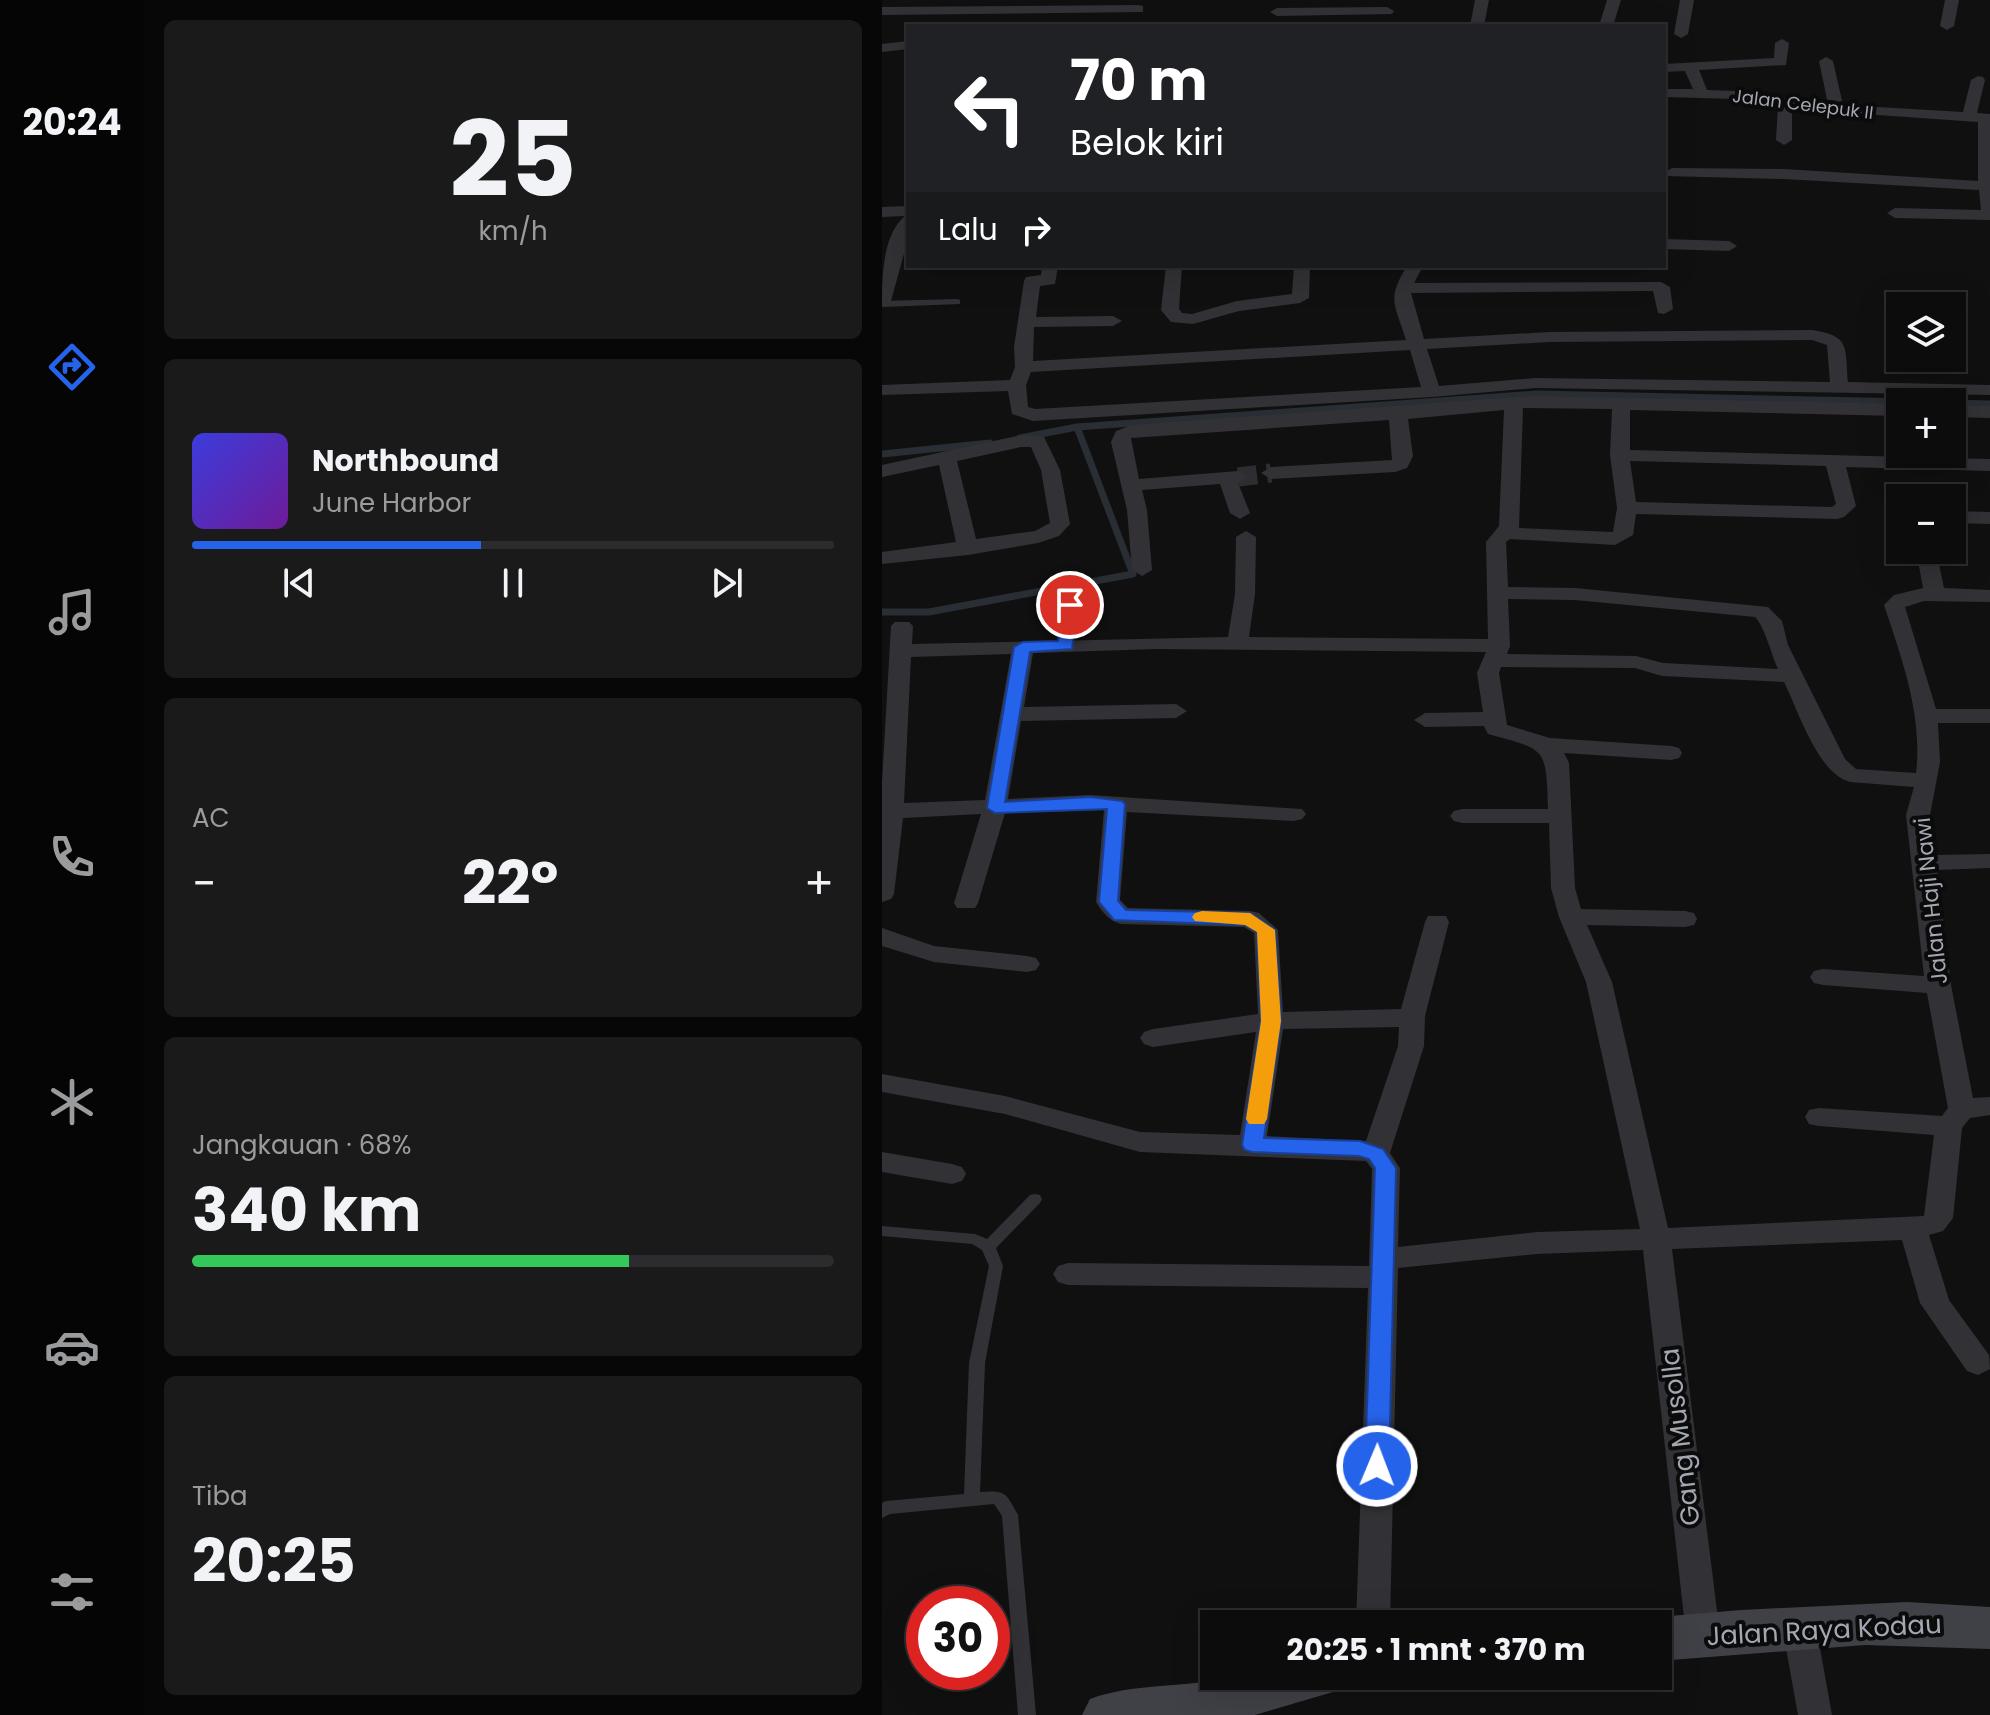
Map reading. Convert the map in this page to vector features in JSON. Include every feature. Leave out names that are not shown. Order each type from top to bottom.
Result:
[{"type":"street","points":[[1477,24],[1482,0]]},
{"type":"street","points":[[1607,24],[1614,0]]},
{"type":"street","points":[[1681,34],[1687,0]]},
{"type":"street","points":[[1947,26],[1952,0]]},
{"type":"street","points":[[997,24],[1009,6]]},
{"type":"street","points":[[882,11],[1009,6],[1138,9]]},
{"type":"street","points":[[1277,13],[1387,12]]},
{"type":"street","points":[[1666,68],[1781,62],[1782,43]]},
{"type":"street","points":[[882,48],[906,45]]},
{"type":"street","points":[[1826,61],[1836,109]]},
{"type":"street","points":[[1689,66],[1697,78],[1701,94]]},
{"type":"street","points":[[1895,213],[1990,215],[1978,80]]},
{"type":"street","name":"Jalan Celepuk II","points":[[1666,93],[1752,96],[1785,105],[1981,118]]},
{"type":"street","points":[[1784,140],[1785,105]]},
{"type":"street","points":[[1672,173],[1784,174],[1986,186]]},
{"type":"street","points":[[882,212],[906,211]]},
{"type":"street","points":[[882,303],[886,279],[904,238]]},
{"type":"street","points":[[1666,244],[1729,246]]},
{"type":"street","points":[[1050,268],[1049,280],[1032,281],[1027,322],[1019,410],[1033,415],[1432,392],[1530,395],[1621,403],[1886,410]]},
{"type":"street","points":[[1174,268],[1170,310],[1177,318],[1193,319],[1237,306],[1300,298],[1302,268]]},
{"type":"street","points":[[1414,268],[1402,288],[1403,302],[1432,392]]},
{"type":"street","points":[[1402,288],[1657,286],[1664,291],[1664,309]]},
{"type":"street","points":[[1027,322],[1113,321]]},
{"type":"street","points":[[882,390],[1021,376],[1550,337],[1823,336],[1836,344],[1839,386]]},
{"type":"street","points":[[1142,570],[1132,485],[1120,442],[1123,435],[1132,431],[1398,414],[1530,395],[1839,386],[1990,390]]},
{"type":"street","points":[[1508,533],[1530,395]]},
{"type":"street","points":[[1621,403],[1620,455],[1627,508],[1623,535],[1615,539],[1508,533],[1499,536],[1496,542],[1499,593],[1496,653],[1488,673],[1493,719],[1496,729],[1548,745],[1671,753]]},
{"type":"street","points":[[1966,411],[1990,412]]},
{"type":"street","points":[[1271,473],[1399,475],[1403,456],[1398,414]]},
{"type":"street","points":[[882,471],[1021,441],[1037,441],[1053,483],[1060,524],[1052,532],[1038,537],[968,549],[882,558]]},
{"type":"street","points":[[1620,455],[1990,465]]},
{"type":"street","points":[[947,459],[968,549]]},
{"type":"street","points":[[1627,508],[1837,513],[1846,506],[1835,462]]},
{"type":"street","points":[[1132,485],[1232,478],[1240,513]]},
{"type":"street","points":[[1966,517],[1990,518]]},
{"type":"street","points":[[1238,643],[1245,594],[1246,537]]},
{"type":"street","points":[[1929,564],[1935,594]]},
{"type":"street","points":[[1499,593],[1575,594],[1761,611],[1771,621],[1777,645],[1835,763],[1850,775],[1927,781]]},
{"type":"street","name":"Jalan Haji Nawi","points":[[1913,1229],[1933,1224],[1939,1218],[1967,1113],[1938,985],[1918,815],[1929,761],[1922,685],[1894,605],[1902,599],[1935,594],[1990,596]]},
{"type":"street","points":[[882,894],[892,811],[902,626]]},
{"type":"street","points":[[901,651],[1238,643],[1496,653],[1636,662],[1662,669],[1792,676]]},
{"type":"street","points":[[966,903],[995,808],[1023,647]]},
{"type":"street","points":[[1013,714],[1176,711]]},
{"type":"street","points":[[1925,716],[1990,716]]},
{"type":"street","points":[[1425,720],[1493,719]]},
{"type":"street","name":"Gang Musolla","points":[[1548,745],[1558,763],[1563,888],[1571,917],[1599,982],[1656,1238],[1681,1637]]},
{"type":"street","points":[[892,811],[1090,802],[1294,814]]},
{"type":"street","points":[[1116,804],[1108,902],[1121,916],[1250,919],[1266,930],[1271,1021],[1252,1145]]},
{"type":"street","points":[[1462,816],[1559,816]]},
{"type":"street","points":[[1924,863],[1990,861]]},
{"type":"street","points":[[1571,917],[1685,919]]},
{"type":"street","points":[[1376,1154],[1411,1046],[1412,1016],[1437,922]]},
{"type":"street","points":[[882,936],[906,949],[930,954],[1027,964]]},
{"type":"street","points":[[1823,977],[1938,985]]},
{"type":"street","points":[[1153,1038],[1271,1021],[1412,1016]]},
{"type":"street","points":[[882,1083],[1005,1105],[1140,1142],[1360,1149],[1376,1154],[1386,1168],[1373,1610]]},
{"type":"street","points":[[1819,1117],[1967,1113]]},
{"type":"street","points":[[882,1162],[952,1174]]},
{"type":"street","points":[[1068,1274],[1383,1268],[1537,1243],[1913,1229],[1935,1303],[1978,1363]]},
{"type":"street","name":"Jalan Raya Kodau","points":[[1681,1637],[1799,1626],[1887,1622],[1990,1628]]},
{"type":"street","points":[[1799,1626],[1815,1715]]},
{"type":"street","points":[[1108,1715],[1213,1704],[1264,1690]]},
{"type":"lane","points":[[882,303],[957,302]]},
{"type":"lane","points":[[1066,646],[1070,605]]},
{"type":"lane","points":[[988,1247],[1035,1199]]},
{"type":"lane","points":[[882,1231],[975,1239],[988,1247],[996,1266],[977,1363],[972,1497]]},
{"type":"lane","points":[[883,1509],[972,1497],[998,1497],[1010,1515],[1027,1715]]},
{"type":"waterway","points":[[1077,427],[1537,394],[1886,401]]},
{"type":"waterway","points":[[1966,403],[1990,404]]},
{"type":"waterway","points":[[882,612],[929,612],[1133,574],[1077,427]]},
{"type":"waterway","points":[[1020,438],[1077,427]]},
{"type":"waterway","points":[[882,454],[990,443]]},
{"type":"tunnel","points":[[1238,477],[1271,473]]},
{"type":"slow traffic","points":[[1202,917],[1250,919],[1266,930],[1271,1021],[1256,1119]]},
{"type":"route","points":[[1070,605],[1066,646],[1023,647],[1009,743],[995,808],[1090,802],[1116,804],[1108,902],[1121,916],[1250,919],[1266,930],[1271,1021],[1252,1145],[1360,1149],[1376,1154],[1386,1168],[1377,1466]]}]
